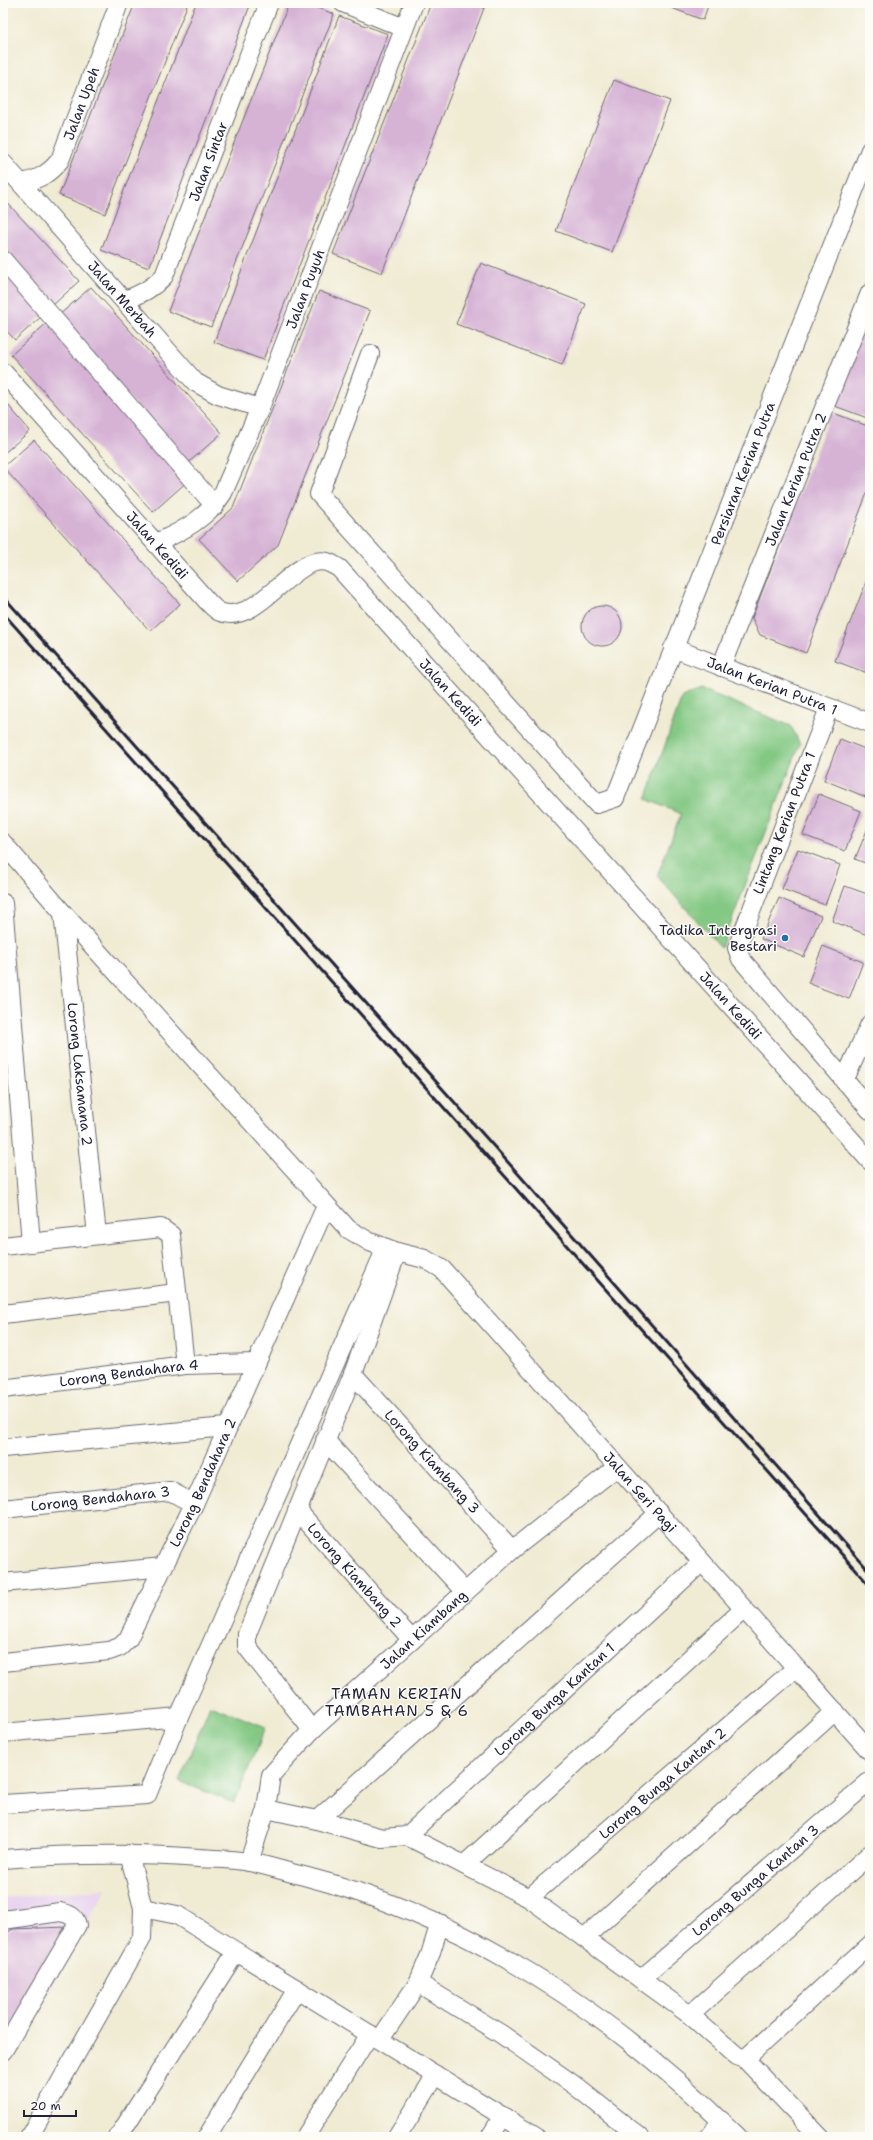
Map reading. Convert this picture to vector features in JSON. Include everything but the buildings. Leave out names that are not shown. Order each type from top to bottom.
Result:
[{"type":"street","name":"Jalan Upeh","points":[[21,183],[43,176],[53,169],[60,160],[119,3]]},
{"type":"street","name":"Jalan Sintar","points":[[124,300],[143,293],[155,285],[164,276],[269,3]]},
{"type":"street","points":[[343,3],[404,28]]},
{"type":"street","name":"Jalan Puyuh","points":[[156,543],[183,531],[215,506],[223,493],[260,408],[414,3]]},
{"type":"street","name":"Persiaran Kerian Putra","points":[[370,354],[319,494],[597,804],[615,798],[870,150]]},
{"type":"street","name":"Jalan Merbah","points":[[3,163],[195,382],[218,395],[260,408]]},
{"type":"street","points":[[3,260],[215,506]]},
{"type":"street","name":"Jalan Kerian Putra 2","points":[[721,666],[870,293]]},
{"type":"street","name":"Jalan Kedidi","points":[[3,372],[208,602],[219,612],[237,615],[253,606],[304,567],[316,562],[327,562],[339,568],[870,1161]]},
{"type":"street","name":"Jalan Kerian Putra 1","points":[[674,648],[870,723]]},
{"type":"street","name":"Lintang Kerian Putra 1","points":[[829,708],[737,948],[741,959],[844,1081]]},
{"type":"street","name":"Jalan Seri Pagi","points":[[3,842],[63,913],[348,1229],[370,1242],[391,1250],[425,1259],[442,1269],[870,1751]]},
{"type":"street","points":[[3,903],[31,1243]]},
{"type":"street","name":"Lorong Laksamana 2","points":[[63,913],[98,1235]]},
{"type":"street","points":[[870,1024],[844,1081],[870,1110]]},
{"type":"street","name":"Lorong Bendahara 2","points":[[3,1662],[109,1651],[120,1647],[128,1639],[194,1504],[226,1427],[326,1206]]},
{"type":"street","points":[[3,1246],[161,1228],[171,1235],[185,1365]]},
{"type":"street","points":[[312,1730],[247,1646],[247,1634],[353,1374],[391,1250]]},
{"type":"street","points":[[3,1804],[146,1795],[179,1717],[391,1250]]},
{"type":"street","points":[[3,1314],[177,1293]]},
{"type":"street","name":"Lorong Bendahara 4","points":[[3,1389],[185,1365],[256,1363]]},
{"type":"street","name":"Lorong Kiambang 3","points":[[353,1374],[512,1550]]},
{"type":"street","points":[[3,1448],[226,1427]]},
{"type":"street","points":[[325,1440],[465,1592]]},
{"type":"street","name":"Jalan Kiambang","points":[[249,1862],[266,1809],[271,1776],[312,1730],[512,1550],[617,1467]]},
{"type":"street","name":"Lorong Bendahara 3","points":[[3,1509],[170,1491],[194,1504]]},
{"type":"street","name":"Lorong Kiambang 2","points":[[297,1510],[412,1640]]},
{"type":"street","points":[[317,1820],[659,1513]]},
{"type":"street","name":"Lorong Bunga Kantan 1","points":[[407,1836],[702,1562]]},
{"type":"street","points":[[3,1583],[163,1567]]},
{"type":"street","points":[[464,1865],[744,1609]]},
{"type":"street","name":"Lorong Bunga Kantan 2","points":[[529,1898],[796,1668]]},
{"type":"street","points":[[584,1938],[835,1711]]},
{"type":"street","points":[[3,1733],[179,1717]]},
{"type":"street","name":"Lorong Bunga Kantan 3","points":[[641,1979],[870,1781]]},
{"type":"street","points":[[266,1809],[317,1820],[382,1838],[407,1836],[529,1898],[690,2015],[737,2056],[745,2059],[820,2137]]},
{"type":"street","points":[[3,1859],[69,1854],[129,1854],[249,1862],[351,1888],[440,1923],[509,1960],[576,2000],[657,2062],[738,2137]]},
{"type":"street","points":[[29,2137],[142,1938],[144,1908],[129,1854]]},
{"type":"street","points":[[690,2015],[870,1854]]},
{"type":"street","points":[[144,1908],[177,1915],[297,1989],[378,2033],[436,2075],[536,2137]]},
{"type":"street","points":[[3,1920],[60,1912],[69,1914],[76,1920],[77,1925],[3,2051]]},
{"type":"street","points":[[305,2137],[378,2033],[418,1983],[430,1955],[440,1923]]},
{"type":"street","points":[[745,2059],[868,1950]]},
{"type":"street","points":[[118,2137],[236,1952]]},
{"type":"street","points":[[418,1983],[501,2034],[574,2085],[640,2137]]},
{"type":"street","points":[[207,2137],[297,1989]]},
{"type":"street","points":[[397,2137],[436,2075]]},
{"type":"street","points":[[490,2137],[503,2116]]},
{"type":"street","points":[[708,2137],[722,2121]]},
{"type":"shaded area","points":[[106,1889],[3,2072],[3,1898]]},
{"type":"green space","points":[[701,689],[791,726],[800,744],[721,948],[657,876],[681,814],[646,799],[682,697]]},
{"type":"green space","points":[[210,1705],[266,1727],[234,1803],[179,1781]]},
{"type":"railway","points":[[3,596],[506,1160],[870,1572]]},
{"type":"railway","points":[[3,613],[870,1586]]},
{"type":"place","name":"Tadika Intergrasi Bestari","points":[[785,938]]},
{"type":"district","name":"TAMAN KERIAN TAMBAHAN 5 & 6","points":[[397,1702]]}]
